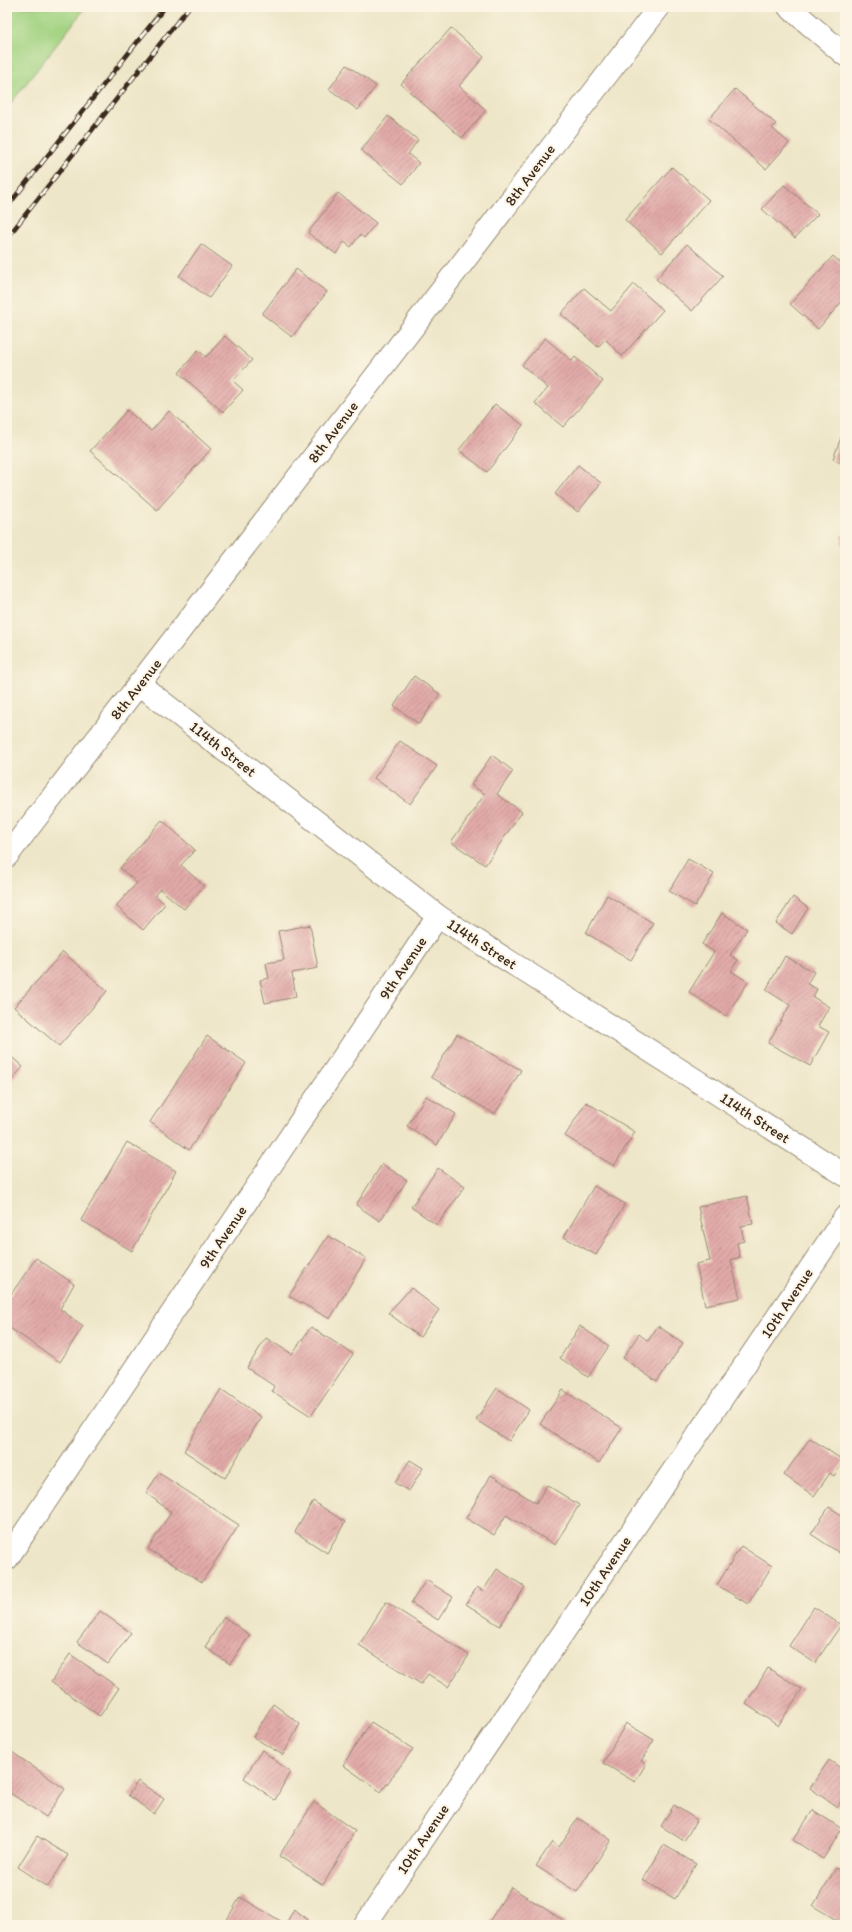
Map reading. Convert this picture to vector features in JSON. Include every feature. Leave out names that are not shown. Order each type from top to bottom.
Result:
[{"type":"street","name":"8th Avenue","points":[[7,856],[659,7]]},
{"type":"street","points":[[789,7],[845,55]]},
{"type":"street","name":"114th Street","points":[[139,684],[438,916],[845,1175]]},
{"type":"street","name":"9th Avenue","points":[[7,1559],[438,916]]},
{"type":"street","name":"10th Avenue","points":[[365,1925],[845,1217]]},
{"type":"green space","points":[[7,7],[86,7],[7,108]]},
{"type":"building","points":[[451,28],[484,57],[459,86],[486,110],[462,138],[401,84]]},
{"type":"building","points":[[347,65],[376,86],[358,110],[329,89]]},
{"type":"building","points":[[735,89],[776,124],[772,128],[789,143],[766,169],[709,119]]},
{"type":"building","points":[[388,116],[418,140],[408,154],[419,163],[403,184],[361,150]]},
{"type":"building","points":[[672,167],[709,200],[662,253],[625,220]]},
{"type":"building","points":[[784,185],[818,214],[795,238],[762,209]]},
{"type":"building","points":[[338,193],[376,223],[364,238],[360,235],[351,247],[344,242],[336,254],[308,233]]},
{"type":"building","points":[[201,244],[232,266],[209,298],[179,276]]},
{"type":"building","points":[[687,244],[723,276],[692,311],[656,279]]},
{"type":"building","points":[[833,256],[845,267],[845,298],[818,329],[790,304]]},
{"type":"building","points":[[296,269],[327,292],[292,337],[262,314]]},
{"type":"building","points":[[634,284],[663,310],[622,356],[605,339],[598,347],[561,314],[584,288],[611,311]]},
{"type":"building","points":[[225,336],[252,360],[233,381],[243,390],[223,412],[179,373],[198,350],[206,357]]},
{"type":"building","points":[[545,338],[572,361],[575,357],[603,381],[563,427],[535,403],[548,388],[522,365]]},
{"type":"building","points":[[495,404],[523,425],[487,472],[459,450]]},
{"type":"building","points":[[127,410],[151,431],[169,411],[211,449],[157,510],[90,451]]},
{"type":"building","points":[[845,427],[845,465],[833,459]]},
{"type":"building","points":[[578,465],[601,483],[578,512],[555,494]]},
{"type":"building","points":[[841,535],[845,535],[845,553],[844,553]]},
{"type":"building","points":[[414,676],[440,694],[419,724],[394,706]]},
{"type":"building","points":[[400,741],[437,766],[410,804],[374,778]]},
{"type":"building","points":[[492,755],[513,771],[497,794],[522,812],[485,865],[451,842],[485,794],[471,785]]},
{"type":"building","points":[[162,820],[195,850],[181,865],[204,886],[184,909],[160,889],[155,895],[165,904],[143,930],[116,906],[137,883],[120,868]]},
{"type":"building","points":[[688,859],[714,874],[695,906],[669,891]]},
{"type":"building","points":[[607,895],[653,923],[631,960],[586,933]]},
{"type":"building","points":[[793,897],[808,908],[792,934],[776,923]]},
{"type":"building","points":[[722,913],[747,929],[730,955],[738,960],[731,971],[748,982],[726,1016],[689,992],[714,952],[702,944]]},
{"type":"building","points":[[310,925],[318,968],[292,973],[296,997],[265,1003],[260,980],[269,978],[266,963],[284,960],[278,931]]},
{"type":"building","points":[[63,952],[107,991],[59,1046],[14,1007]]},
{"type":"building","points":[[785,956],[814,972],[807,984],[817,989],[813,997],[829,1007],[818,1026],[829,1032],[810,1066],[768,1043],[790,1005],[766,990]]},
{"type":"building","points":[[457,1034],[521,1070],[495,1114],[431,1077]]},
{"type":"building","points":[[207,1036],[246,1063],[189,1150],[150,1122]]},
{"type":"building","points":[[7,1053],[23,1067],[7,1085]]},
{"type":"building","points":[[426,1096],[456,1114],[437,1145],[407,1126]]},
{"type":"building","points":[[586,1102],[635,1132],[614,1166],[565,1136]]},
{"type":"building","points":[[127,1142],[176,1171],[132,1251],[81,1220]]},
{"type":"building","points":[[382,1164],[407,1180],[380,1221],[356,1205]]},
{"type":"building","points":[[438,1168],[465,1187],[437,1225],[411,1207]]},
{"type":"building","points":[[594,1186],[625,1204],[596,1255],[564,1237]]},
{"type":"building","points":[[747,1196],[753,1224],[741,1226],[744,1241],[737,1243],[740,1257],[731,1260],[740,1298],[705,1305],[696,1264],[710,1261],[698,1207]]},
{"type":"building","points":[[328,1236],[366,1258],[330,1319],[289,1296]]},
{"type":"building","points":[[36,1258],[74,1284],[60,1309],[83,1326],[60,1362],[7,1326],[7,1300]]},
{"type":"building","points":[[411,1288],[439,1310],[420,1337],[388,1313]]},
{"type":"building","points":[[580,1326],[609,1346],[588,1377],[560,1358]]},
{"type":"building","points":[[658,1326],[683,1343],[657,1382],[623,1358],[639,1334],[648,1341]]},
{"type":"building","points":[[311,1327],[353,1354],[311,1416],[272,1391],[274,1386],[247,1368],[266,1338],[292,1354]]},
{"type":"building","points":[[7,1380],[12,1384],[7,1392]]},
{"type":"building","points":[[497,1388],[529,1410],[509,1441],[476,1420]]},
{"type":"building","points":[[221,1389],[261,1417],[225,1478],[184,1451]]},
{"type":"building","points":[[563,1390],[622,1428],[599,1463],[540,1424]]},
{"type":"building","points":[[810,1438],[844,1461],[834,1476],[830,1473],[814,1496],[784,1475]]},
{"type":"building","points":[[410,1460],[423,1468],[409,1491],[395,1483]]},
{"type":"building","points":[[159,1473],[239,1525],[202,1582],[148,1549],[171,1512],[146,1493]]},
{"type":"building","points":[[491,1475],[536,1503],[547,1485],[579,1505],[555,1545],[506,1515],[494,1535],[466,1518]]},
{"type":"building","points":[[313,1501],[345,1522],[327,1553],[295,1532]]},
{"type":"building","points":[[829,1507],[845,1517],[845,1549],[841,1554],[811,1534]]},
{"type":"building","points":[[741,1546],[772,1566],[748,1604],[717,1585]]},
{"type":"building","points":[[497,1569],[525,1587],[500,1626],[466,1604],[477,1587],[483,1591]]},
{"type":"building","points":[[426,1580],[453,1597],[438,1620],[411,1603]]},
{"type":"building","points":[[386,1602],[469,1655],[448,1687],[428,1674],[421,1684],[359,1645]]},
{"type":"building","points":[[814,1607],[841,1625],[815,1663],[789,1646]]},
{"type":"building","points":[[100,1611],[131,1633],[108,1664],[77,1642]]},
{"type":"building","points":[[224,1617],[250,1635],[230,1664],[205,1647]]},
{"type":"building","points":[[70,1654],[119,1688],[100,1716],[51,1682]]},
{"type":"building","points":[[768,1668],[802,1689],[778,1726],[746,1704]]},
{"type":"building","points":[[273,1704],[300,1724],[283,1755],[253,1737]]},
{"type":"building","points":[[371,1722],[413,1749],[381,1792],[343,1765]]},
{"type":"building","points":[[626,1723],[654,1740],[641,1761],[646,1764],[635,1782],[603,1763]]},
{"type":"building","points":[[9,1750],[65,1789],[46,1817],[7,1791],[7,1753]]},
{"type":"building","points":[[262,1750],[290,1772],[275,1800],[244,1778]]},
{"type":"building","points":[[829,1760],[845,1771],[845,1796],[837,1807],[810,1788]]},
{"type":"building","points":[[138,1781],[164,1799],[154,1814],[128,1795]]},
{"type":"building","points":[[314,1802],[355,1831],[323,1885],[279,1856]]},
{"type":"building","points":[[674,1805],[697,1820],[684,1841],[661,1826]]},
{"type":"building","points":[[813,1810],[842,1829],[823,1859],[793,1840]]},
{"type":"building","points":[[578,1818],[611,1840],[577,1892],[536,1866],[552,1842],[559,1847]]},
{"type":"building","points":[[37,1836],[68,1855],[48,1887],[18,1867]]},
{"type":"building","points":[[664,1845],[696,1864],[675,1899],[643,1880]]},
{"type":"building","points":[[836,1868],[845,1873],[845,1925],[813,1906]]},
{"type":"building","points":[[511,1887],[566,1922],[563,1925],[487,1925]]},
{"type":"building","points":[[240,1897],[286,1924],[294,1909],[313,1924],[224,1925]]},
{"type":"railway","points":[[7,207],[165,7]]},
{"type":"railway","points":[[7,238],[189,7]]}]
